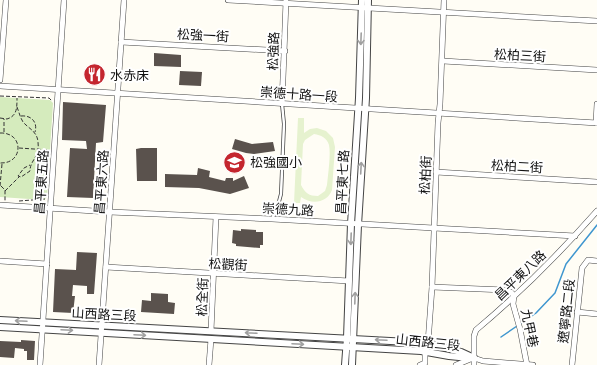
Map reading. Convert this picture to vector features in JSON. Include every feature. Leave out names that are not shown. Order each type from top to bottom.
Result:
[{"type":"street","points":[[0,80],[6,0]]},
{"type":"street","name":"昌平東五路","points":[[40,365],[64,0]]},
{"type":"street","name":"昌平東六路","points":[[99,365],[124,0]]},
{"type":"street","points":[[228,0],[286,2],[597,21]]},
{"type":"street","name":"昌平東七路","points":[[362,0],[365,8]]},
{"type":"street","name":"昌平東七路","points":[[345,365],[346,347],[350,338],[358,225],[365,8],[368,0]]},
{"type":"street","name":"松柏街","points":[[425,351],[428,343],[432,287],[433,228],[444,0]]},
{"type":"street","name":"松強路","points":[[282,104],[286,2]]},
{"type":"street","name":"松強一街","points":[[121,42],[284,51]]},
{"type":"street","name":"松柏三街","points":[[442,61],[597,70]]},
{"type":"street","name":"崇德十路一段","points":[[0,86],[596,123]]},
{"type":"street","points":[[596,123],[597,104]]},
{"type":"street","name":"昌平東七路","points":[[352,365],[353,347],[350,338],[349,281],[351,224],[361,109]]},
{"type":"street","name":"松柏二街","points":[[436,172],[597,182]]},
{"type":"street","name":"崇德九路","points":[[0,205],[575,236]]},
{"type":"street","name":"昌平東八路","points":[[474,365],[474,332],[514,296],[575,236],[597,211]]},
{"type":"street","name":"松全街","points":[[211,331],[216,217]]},
{"type":"street","name":"遼寧路二段","points":[[572,365],[582,268],[588,260],[597,261]]},
{"type":"street","points":[[0,261],[47,264]]},
{"type":"street","name":"松觀街","points":[[106,267],[349,281]]},
{"type":"street","points":[[432,287],[505,290],[511,292],[514,296]]},
{"type":"street","name":"九甲巷","points":[[514,296],[513,304],[520,329],[527,365]]},
{"type":"street","points":[[577,312],[597,314]]},
{"type":"street","name":"山西路三段","points":[[0,320],[43,322],[211,339],[425,351],[449,356],[474,358]]},
{"type":"street","name":"山西路三段","points":[[0,327],[42,329],[101,328],[211,331],[428,343],[461,352],[474,358]]},
{"type":"street","points":[[209,365],[211,339]]},
{"type":"street","points":[[420,365],[425,363],[425,351]]},
{"type":"street","points":[[456,365],[474,358],[483,361],[533,365]]},
{"type":"lane","points":[[272,219],[277,209],[281,194],[284,124],[282,104]]},
{"type":"path","points":[[0,96],[49,98]]},
{"type":"path","points":[[5,191],[19,177],[19,174],[24,168],[30,165],[37,156],[39,142],[35,132],[20,117],[17,107],[17,97]]},
{"type":"path","points":[[0,118],[9,119],[14,115],[17,107]]},
{"type":"path","points":[[20,117],[28,116],[33,119],[36,127],[35,132]]},
{"type":"path","points":[[4,119],[4,132]]},
{"type":"path","points":[[0,133],[4,132],[14,137],[18,148],[17,154],[13,160],[1,164],[0,186],[5,191],[5,201],[0,201]]},
{"type":"path","points":[[18,148],[50,150]]},
{"type":"path","points":[[19,177],[23,177],[30,171],[30,165]]},
{"type":"path","points":[[13,201],[44,200],[47,197]]},
{"type":"green space","points":[[0,97],[50,100],[53,103],[47,197],[44,200],[0,197]]},
{"type":"green space","points":[[298,118],[304,118],[304,133],[310,129],[317,128],[326,131],[333,138],[335,147],[332,190],[327,198],[323,200],[314,202],[305,200],[301,197],[300,203],[294,203]],"holes":[[[314,134],[327,140],[330,154],[327,185],[325,191],[318,196],[308,194],[301,185],[303,144],[305,140]]]},
{"type":"building","points":[[154,53],[181,55],[181,67],[154,66]]},
{"type":"building","points":[[180,71],[202,72],[201,86],[179,85]]},
{"type":"building","points":[[63,102],[106,105],[103,142],[96,143],[93,198],[67,197],[70,148],[87,149],[86,141],[62,140]]},
{"type":"building","points":[[235,139],[252,144],[273,142],[275,151],[254,154],[232,149]]},
{"type":"building","points":[[157,148],[157,181],[137,181],[136,149]]},
{"type":"building","points":[[198,168],[210,171],[209,177],[225,181],[226,178],[233,178],[233,181],[244,176],[249,188],[230,194],[199,188],[165,187],[165,174],[197,175]]},
{"type":"building","points":[[241,229],[263,232],[263,245],[260,245],[260,248],[236,246],[236,244],[232,243],[233,230],[241,231]]},
{"type":"building","points":[[77,252],[97,253],[94,294],[87,294],[87,286],[73,285],[72,296],[75,296],[73,313],[53,312],[55,269],[76,270]]},
{"type":"building","points":[[151,293],[168,294],[168,302],[175,303],[174,314],[141,312],[142,300],[151,301]]},
{"type":"building","points":[[21,340],[35,341],[34,360],[27,360],[27,351],[24,351],[24,349],[15,348],[14,358],[0,357],[0,341],[21,342]]},
{"type":"waterway","points":[[520,324],[536,313],[555,293],[566,264],[597,225]]},
{"type":"waterway","points":[[501,337],[517,326]]},
{"type":"place","name":"水赤床","points":[[95,75]]},
{"type":"place","name":"松強國小","points":[[234,162]]}]
